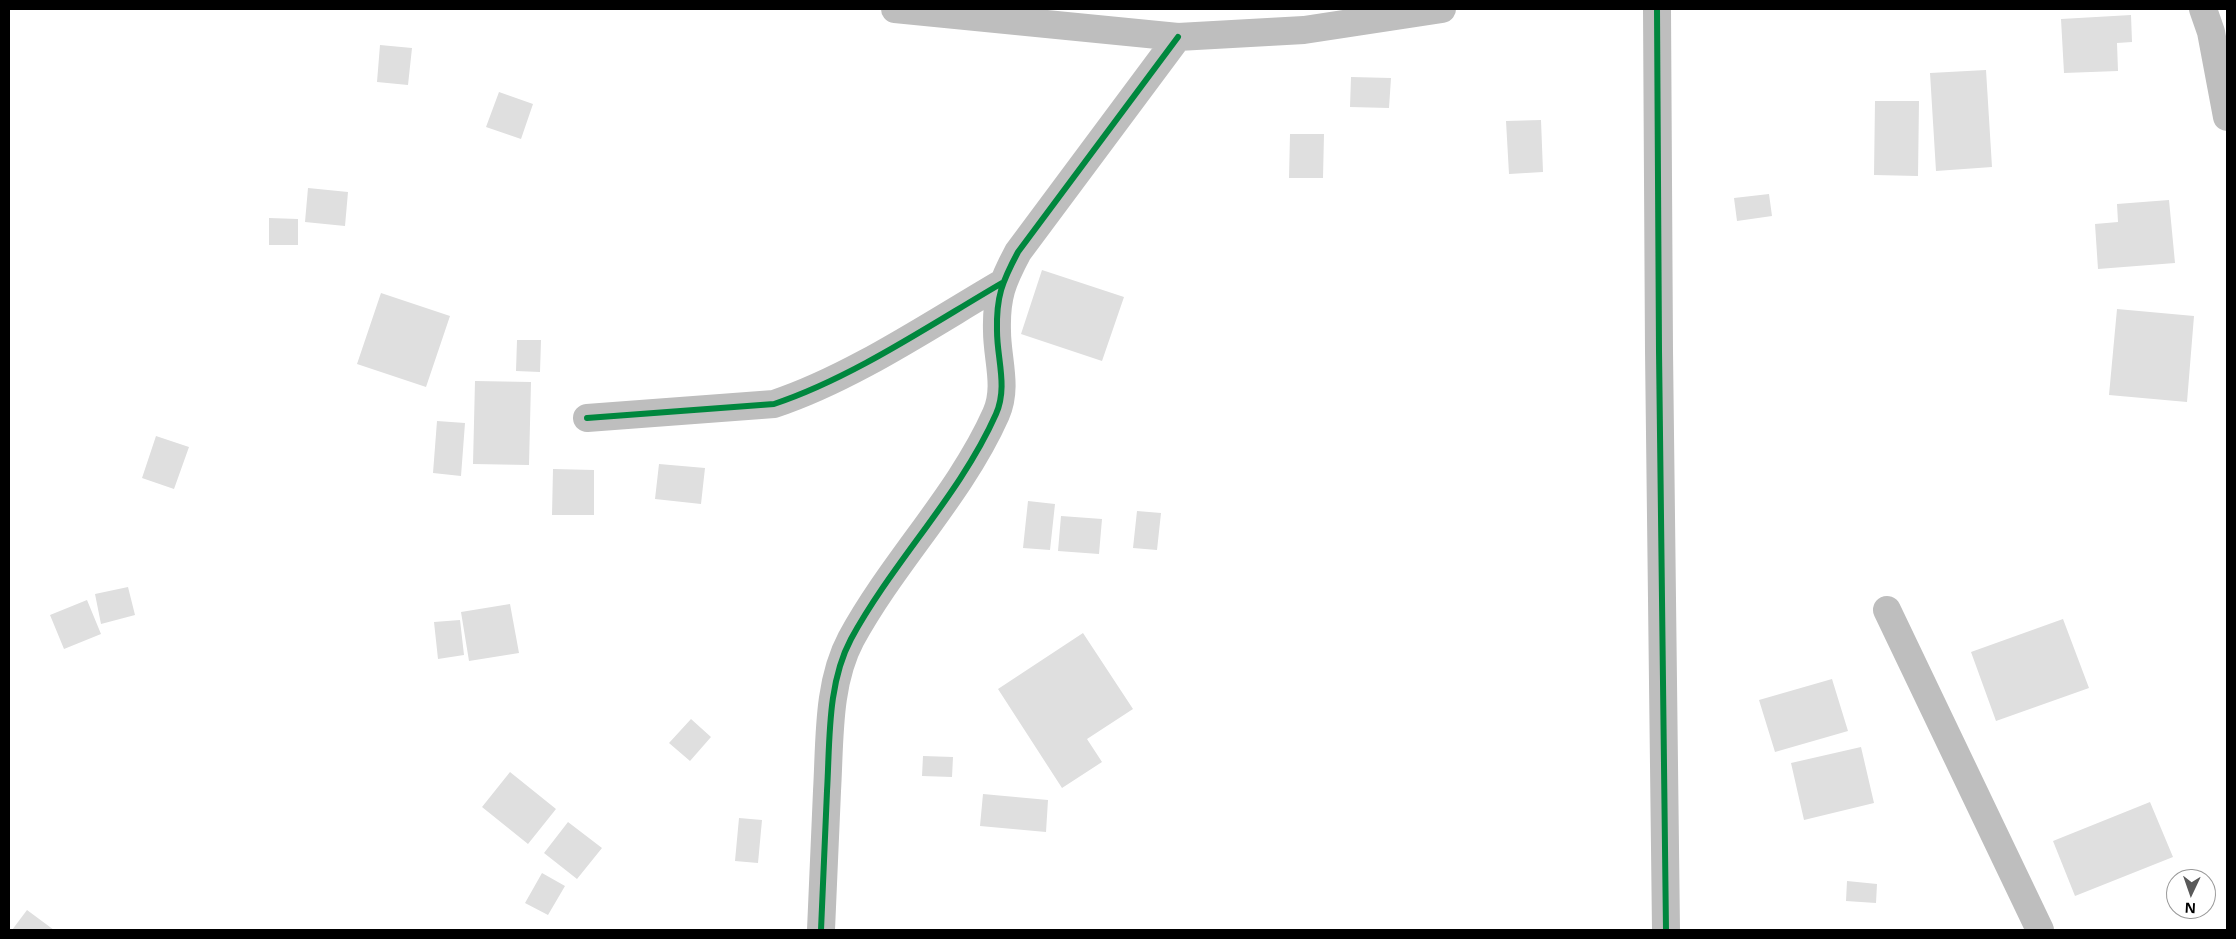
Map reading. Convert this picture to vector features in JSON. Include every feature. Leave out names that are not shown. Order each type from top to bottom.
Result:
[{"type":"street","points":[[895,9],[1178,37],[1304,19],[1442,9]]},
{"type":"street","points":[[1657,9],[1658,342],[1666,930]]},
{"type":"street","points":[[2203,9],[2211,32],[2227,117]]},
{"type":"street","points":[[821,930],[831,720],[836,681],[851,640],[893,574],[975,458],[998,411],[1002,373],[997,333],[998,309],[1002,283],[1018,252],[1178,37]]},
{"type":"street","points":[[587,418],[774,404],[799,396],[881,354],[1002,283]]},
{"type":"street","points":[[1887,610],[2040,930]]},
{"type":"building","points":[[2131,15],[2132,42],[2117,43],[2118,71],[2064,73],[2061,19]]},
{"type":"building","points":[[380,45],[412,48],[408,85],[377,82]]},
{"type":"building","points":[[1986,70],[1992,167],[1936,171],[1930,73]]},
{"type":"building","points":[[1351,77],[1391,78],[1389,108],[1350,107]]},
{"type":"building","points":[[499,92],[533,104],[521,139],[486,127]]},
{"type":"building","points":[[1875,101],[1919,101],[1918,176],[1874,175]]},
{"type":"building","points":[[1541,120],[1543,172],[1509,174],[1506,121]]},
{"type":"building","points":[[1290,134],[1324,134],[1323,178],[1289,178]]},
{"type":"building","points":[[308,188],[348,192],[345,226],[305,222]]},
{"type":"building","points":[[1769,194],[1772,216],[1737,221],[1734,198]]},
{"type":"building","points":[[2169,200],[2175,263],[2098,269],[2095,224],[2118,222],[2117,204]]},
{"type":"building","points":[[269,218],[298,219],[298,245],[269,245]]},
{"type":"building","points":[[1042,270],[1124,297],[1102,361],[1021,334]]},
{"type":"building","points":[[381,293],[450,316],[426,387],[357,364]]},
{"type":"building","points":[[2117,309],[2194,316],[2187,402],[2109,395]]},
{"type":"building","points":[[517,340],[541,340],[540,372],[516,371]]},
{"type":"building","points":[[475,381],[531,382],[529,465],[473,464]]},
{"type":"building","points":[[437,421],[465,423],[461,476],[433,473]]},
{"type":"building","points":[[156,436],[189,447],[174,489],[142,478]]},
{"type":"building","points":[[659,464],[705,468],[701,504],[655,499]]},
{"type":"building","points":[[553,469],[594,470],[594,515],[552,515]]},
{"type":"building","points":[[1028,501],[1055,504],[1050,550],[1023,548]]},
{"type":"building","points":[[1137,511],[1161,513],[1157,550],[1133,548]]},
{"type":"building","points":[[1061,516],[1102,519],[1099,554],[1058,551]]},
{"type":"building","points":[[128,587],[135,615],[101,624],[95,594]]},
{"type":"building","points":[[87,600],[101,634],[64,649],[50,615]]},
{"type":"building","points":[[510,604],[519,653],[469,661],[461,612]]},
{"type":"building","points":[[2063,619],[2089,688],[1996,721],[1971,652]]},
{"type":"building","points":[[460,620],[464,655],[438,659],[434,622]]},
{"type":"building","points":[[1083,633],[1133,709],[1087,739],[1102,762],[1062,788],[998,689]]},
{"type":"building","points":[[1832,679],[1848,731],[1775,752],[1759,700]]},
{"type":"building","points":[[691,719],[711,737],[690,761],[669,743]]},
{"type":"building","points":[[1861,747],[1874,803],[1804,820],[1791,763]]},
{"type":"building","points":[[923,756],[953,757],[952,777],[922,776]]},
{"type":"building","points":[[510,772],[556,809],[528,844],[482,807]]},
{"type":"building","points":[[983,794],[1048,800],[1046,832],[980,826]]},
{"type":"building","points":[[2150,802],[2173,857],[2075,896],[2053,841]]},
{"type":"building","points":[[739,818],[762,820],[758,863],[735,861]]},
{"type":"building","points":[[568,822],[602,848],[577,879],[544,853]]},
{"type":"building","points":[[542,873],[565,886],[548,915],[525,903]]},
{"type":"building","points":[[1847,881],[1877,884],[1876,903],[1846,901]]},
{"type":"building","points":[[27,910],[54,930],[12,930]]},
{"type":"cycle path","points":[[1657,9],[1666,930]]},
{"type":"cycle path","points":[[821,930],[831,713],[843,656],[868,610],[964,472],[996,414],[1002,383],[997,341],[999,299],[1004,281],[1018,252],[1178,37]]},
{"type":"cycle path","points":[[587,418],[774,404],[803,393],[861,365],[1002,283]]}]
